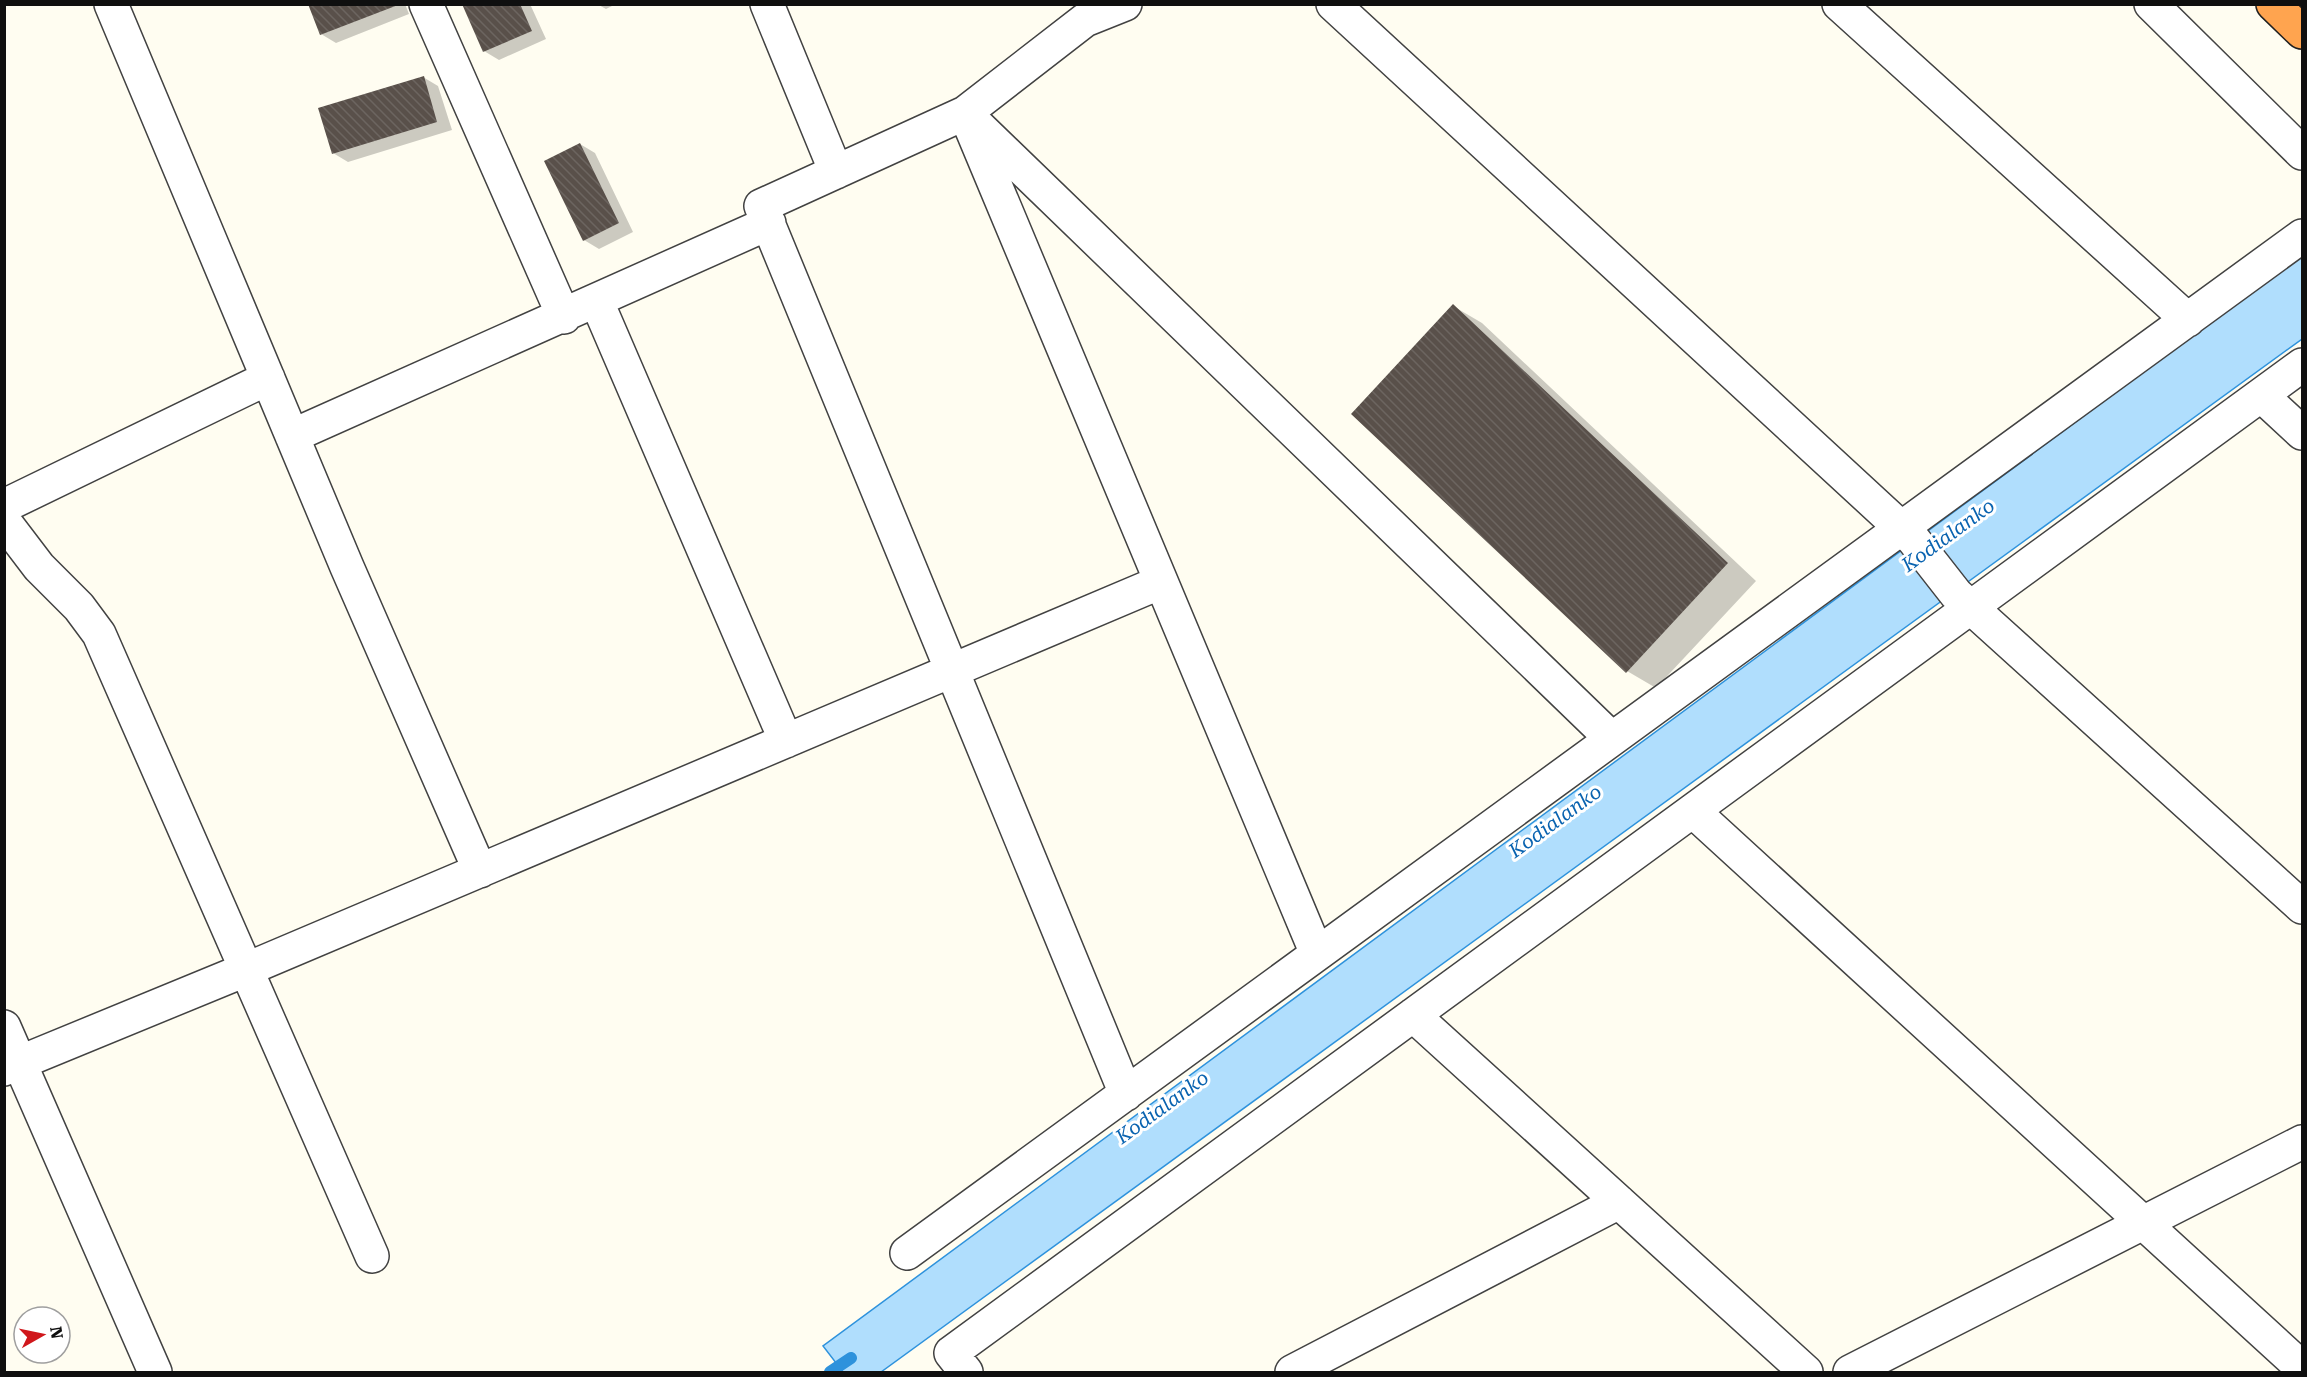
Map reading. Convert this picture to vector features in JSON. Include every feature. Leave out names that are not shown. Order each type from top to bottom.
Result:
[{"type":"highway","points":[[2273,4],[2302,32]]},
{"type":"street","points":[[111,4],[292,436],[480,871]]},
{"type":"street","points":[[426,4],[564,316]]},
{"type":"street","points":[[767,4],[836,172]]},
{"type":"street","points":[[1125,4],[1080,12],[965,113],[761,206],[1126,1094]]},
{"type":"street","points":[[1333,4],[1907,534],[1964,600],[2302,907]]},
{"type":"street","points":[[1839,4],[2188,320]]},
{"type":"street","points":[[2151,4],[2302,153]]},
{"type":"street","points":[[965,113],[1317,954]]},
{"type":"street","points":[[965,113],[1612,739]]},
{"type":"street","points":[[292,436],[597,302],[769,223]]},
{"type":"street","points":[[907,1253],[1612,739],[1907,534],[2302,236]]},
{"type":"street","points":[[597,302],[786,741]]},
{"type":"street","points":[[966,1372],[951,1353],[1693,811],[1964,600],[2261,395],[2302,364]]},
{"type":"street","points":[[4,506],[268,378]]},
{"type":"street","points":[[2261,395],[2302,433]]},
{"type":"street","points":[[4,521],[39,567],[79,607],[99,634],[372,1256]]},
{"type":"street","points":[[12,1066],[245,970],[1161,582]]},
{"type":"street","points":[[1693,811],[2302,1368]]},
{"type":"street","points":[[1413,1015],[1806,1372]]},
{"type":"street","points":[[4,1027],[12,1066],[155,1372]]},
{"type":"street","points":[[1850,1372],[2302,1143]]},
{"type":"street","points":[[1292,1372],[1619,1202]]},
{"type":"water","points":[[2302,255],[2302,339],[881,1372],[843,1372],[823,1346]]},
{"type":"building","points":[[308,4],[398,4],[398,5],[320,35]]},
{"type":"building","points":[[462,4],[520,4],[532,31],[483,52]]},
{"type":"building","points":[[424,76],[437,122],[332,154],[318,108]]},
{"type":"building","points":[[580,143],[619,223],[583,241],[544,161]]},
{"type":"building","points":[[1453,304],[1728,563],[1626,673],[1351,414]]},
{"type":"waterway","name":"Kodialanko","points":[[830,1372],[851,1358]]}]
